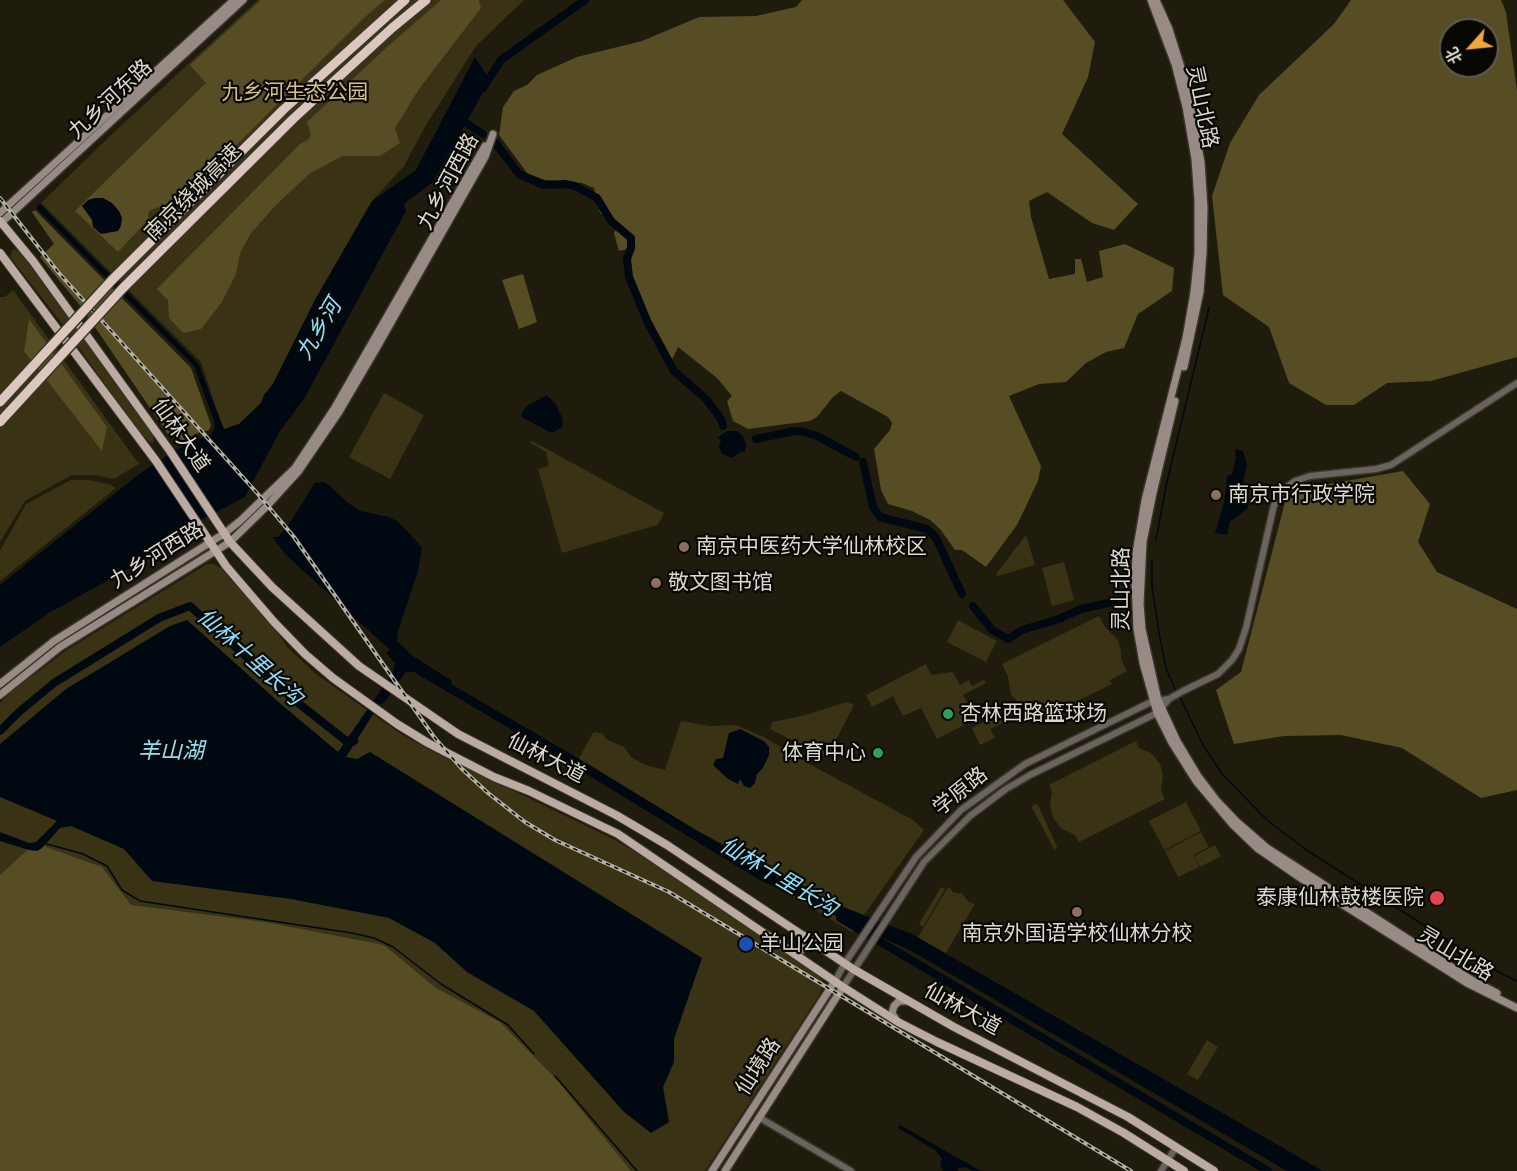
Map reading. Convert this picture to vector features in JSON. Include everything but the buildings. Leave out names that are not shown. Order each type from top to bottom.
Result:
[{"type":"highway","name":"南京绕城高速","points":[[0,402],[112,280],[283,110],[405,0]]},
{"type":"highway","name":"南京绕城高速","points":[[0,422],[123,288],[293,119],[392,28],[426,0]]},
{"type":"main road","name":"九乡河东路","points":[[0,213],[234,0]]},
{"type":"main road","name":"九乡河东路","points":[[0,223],[243,0]]},
{"type":"main road","name":"灵山北路","points":[[1150,0],[1175,64],[1186,107],[1195,159],[1198,218],[1198,253],[1186,338],[1145,500],[1136,553],[1137,629],[1143,663],[1155,701],[1198,776],[1237,822],[1267,848],[1470,979],[1517,1003]]},
{"type":"main road","name":"灵山北路","points":[[1155,701],[1142,629],[1141,554],[1196,311],[1203,253],[1204,208],[1201,162],[1191,105],[1179,60],[1156,0]]},
{"type":"main road","name":"九乡河西路","points":[[0,684],[54,641],[225,533],[295,468],[328,419],[493,134],[484,157],[339,412],[298,472],[230,542],[60,647],[0,695]]},
{"type":"main road","name":"仙林大道","points":[[0,223],[33,261],[170,451],[230,542],[272,587],[359,666],[458,734],[616,815],[667,845],[853,969],[963,1032],[1128,1117],[1214,1171]]},
{"type":"main road","name":"仙林大道","points":[[0,253],[156,461],[216,551],[249,595],[289,638],[333,678],[428,743],[618,834],[898,1022],[1077,1107],[1168,1159],[1184,1171]]},
{"type":"main road","name":"灵山北路","points":[[1160,711],[1172,743],[1196,781],[1233,825],[1257,848],[1467,983],[1517,1008]]},
{"type":"main road","points":[[792,952],[800,952],[804,949],[806,942],[803,936]]},
{"type":"main road","name":"仙境路","points":[[712,1171],[835,981]]},
{"type":"main road","name":"仙境路","points":[[725,1171],[843,987]]},
{"type":"main road","points":[[898,1022],[892,1013],[894,1006],[899,1001],[908,1001]]},
{"type":"main road","points":[[1124,1133],[1130,1126],[1128,1117]]},
{"type":"street","name":"学原路","points":[[835,981],[916,857],[961,810],[1025,764],[1155,701],[1169,699],[1183,692],[1218,674],[1232,660],[1239,649],[1246,628],[1274,505],[1287,487],[1295,481],[1310,476],[1376,469],[1391,465],[1517,383]]},
{"type":"street","name":"学原路","points":[[843,987],[924,862],[970,816],[1006,789],[1030,775],[1160,711],[1169,699]]},
{"type":"street","points":[[760,1118],[851,1171]]},
{"type":"street","points":[[1161,1171],[1176,1147]]},
{"type":"green space","name":"九乡河生态公园","points":[[258,0],[524,0],[476,46],[426,125],[404,166],[372,201],[315,300],[273,384],[261,403],[239,424],[223,430],[201,362],[41,203],[112,134]]},
{"type":"green space","points":[[15,249],[65,310],[153,435],[154,441],[150,443],[136,428],[57,317],[10,257]]},
{"type":"green space","points":[[13,290],[139,464],[114,479],[94,475],[72,475],[25,501],[0,542],[0,297],[5,297]]},
{"type":"green space","points":[[384,393],[424,415],[390,479],[349,457]]},
{"type":"green space","points":[[530,440],[664,513],[660,521],[657,525],[562,553],[538,469],[549,466],[546,452]]},
{"type":"green space","points":[[71,480],[89,480],[116,488],[0,581],[0,551],[26,504]]},
{"type":"green space","points":[[1026,535],[1035,565],[998,576],[996,574]]},
{"type":"green space","points":[[1064,562],[1074,600],[1052,606],[1042,568]]},
{"type":"green space","name":"羊山公园","points":[[207,564],[214,564],[221,568],[273,626],[287,647],[316,674],[401,734],[613,839],[668,871],[820,975],[823,982],[820,994],[705,1171],[0,1171],[0,703],[67,650]]},
{"type":"green space","points":[[1099,616],[1105,627],[1118,640],[1121,659],[1127,671],[1110,680],[1112,684],[1049,715],[1047,711],[1031,720],[1024,708],[1011,695],[1008,677],[1002,664]]},
{"type":"green space","points":[[958,620],[997,641],[986,662],[947,642]]},
{"type":"green space","points":[[926,664],[931,675],[953,672],[960,685],[969,680],[972,686],[984,680],[986,683],[963,695],[976,719],[937,739],[921,708],[903,716],[893,696],[872,707],[866,695]]},
{"type":"green space","points":[[847,702],[854,705],[827,758],[770,729],[772,722],[802,716]]},
{"type":"green space","points":[[1000,713],[1005,722],[990,729],[995,738],[980,745],[972,728]]},
{"type":"green space","points":[[681,721],[710,726],[736,725],[764,737],[913,820],[924,830],[852,932],[575,766],[592,734],[596,732],[624,747],[631,757],[645,765],[665,770]]},
{"type":"green space","points":[[1136,741],[1139,748],[1151,753],[1160,764],[1163,775],[1161,791],[1165,799],[1079,842],[1075,835],[1062,829],[1053,818],[1050,805],[1052,792],[1049,785]]},
{"type":"green space","points":[[1186,802],[1201,831],[1164,850],[1149,821]]},
{"type":"green space","points":[[1034,804],[1038,805],[1056,849],[1032,808]]},
{"type":"green space","points":[[1201,832],[1209,847],[1193,855],[1199,867],[1178,877],[1165,851]]},
{"type":"green space","points":[[1215,845],[1221,856],[1200,867],[1194,856]]},
{"type":"green space","points":[[941,887],[945,889],[923,927],[919,924]]},
{"type":"green space","points":[[948,887],[952,892],[962,894],[969,902],[975,904],[944,956],[917,939]]},
{"type":"green space","points":[[1207,1040],[1218,1047],[1198,1080],[1187,1074]]},
{"type":"shaded area","points":[[261,0],[385,0],[365,17],[167,214],[159,207],[149,211],[148,220],[118,252],[75,211],[206,83],[190,65]]},
{"type":"shaded area","points":[[441,0],[479,0],[481,8],[419,89],[395,128],[400,143],[380,156],[342,156],[309,174],[276,205],[251,233],[240,253],[236,274],[222,302],[201,329],[183,333],[169,318],[168,300],[157,289],[300,144],[308,140],[311,134],[307,122]]},
{"type":"shaded area","points":[[802,0],[1063,0],[1095,42],[1088,77],[1062,134],[1138,204],[1114,230],[1092,223],[1047,192],[1029,201],[1031,217],[1049,279],[1075,274],[1075,259],[1081,259],[1087,282],[1103,277],[1099,251],[1125,244],[1174,268],[1172,291],[1138,314],[1124,348],[1106,352],[1086,363],[1066,382],[1039,384],[1009,396],[1041,466],[1038,481],[1017,525],[986,567],[962,550],[955,550],[940,529],[930,520],[912,511],[888,504],[881,490],[874,449],[890,430],[892,423],[888,417],[841,391],[833,397],[817,417],[810,421],[748,429],[733,421],[727,401],[732,396],[717,378],[678,347],[671,362],[637,292],[629,268],[630,259],[636,247],[619,251],[614,233],[617,227],[600,213],[594,188],[582,183],[545,180],[528,174],[499,135],[503,107],[514,91],[527,85],[537,75],[577,57],[642,41],[699,17],[756,16],[796,7]]},
{"type":"shaded area","points":[[1351,0],[1501,0],[1506,12],[1517,91],[1517,357],[1431,381],[1387,383],[1354,405],[1326,405],[1289,383],[1269,327],[1223,295],[1212,196],[1230,143],[1259,95],[1334,24]]},
{"type":"shaded area","points":[[35,210],[191,368],[211,425],[209,430],[195,434],[185,441],[169,436],[82,308],[40,257],[54,244],[32,212]]},
{"type":"shaded area","points":[[523,274],[537,322],[519,329],[502,280]]},
{"type":"shaded area","points":[[29,319],[107,427],[102,451],[24,351]]},
{"type":"shaded area","points":[[1403,471],[1430,504],[1418,542],[1437,572],[1517,609],[1517,790],[1481,798],[1402,748],[1341,735],[1284,736],[1234,744],[1216,690],[1241,672],[1285,502],[1306,488]]},
{"type":"shaded area","points":[[35,843],[102,867],[131,905],[265,922],[384,945],[436,988],[500,1022],[558,1081],[631,1171],[0,1171],[0,875]]},
{"type":"water","points":[[475,57],[490,80],[433,182],[404,204],[406,211],[304,399],[280,431],[245,497],[203,519],[152,556],[49,613],[0,647],[0,585],[138,475],[176,450],[211,434],[215,428],[194,366],[36,208],[40,204],[198,363],[224,429],[239,424],[261,403],[273,384],[315,300],[372,201],[416,170]]},
{"type":"water","points":[[103,198],[119,211],[122,218],[118,231],[101,234],[93,227],[92,220],[82,206],[88,200]]},
{"type":"water","points":[[547,395],[556,404],[563,420],[562,427],[554,432],[549,432],[523,418],[521,414],[527,406]]},
{"type":"water","points":[[727,431],[737,431],[742,435],[746,444],[745,452],[742,451],[732,458],[722,454],[719,446],[721,440],[717,438]]},
{"type":"water","points":[[1235,449],[1243,451],[1247,464],[1242,493],[1247,495],[1249,502],[1247,509],[1230,522],[1227,535],[1215,533],[1224,503],[1227,476],[1232,474],[1236,458]]},
{"type":"water","name":"羊山湖","points":[[324,482],[361,511],[397,521],[422,547],[418,571],[398,631],[396,650],[398,653],[696,830],[818,897],[912,934],[1323,1171],[1287,1171],[915,953],[758,879],[414,672],[406,672],[396,678],[346,757],[357,759],[370,752],[702,958],[674,1039],[674,1062],[663,1087],[669,1122],[651,1133],[624,1112],[534,1011],[467,972],[435,943],[389,918],[291,899],[152,881],[124,849],[71,826],[60,828],[37,851],[0,841],[0,832],[29,843],[36,842],[57,821],[0,797],[0,744],[66,689],[170,626],[187,620],[338,752],[392,674],[395,663],[386,653],[390,650],[286,555],[272,537],[278,537],[287,527],[315,483]]},
{"type":"water","points":[[740,729],[764,741],[769,747],[769,755],[763,768],[750,788],[744,786],[740,779],[738,784],[728,779],[713,765],[716,759],[723,758],[729,733]]},
{"type":"water","points":[[900,1125],[981,1171],[972,1171],[966,1167],[959,1168],[957,1171],[944,1171],[940,1166],[942,1159],[935,1150],[898,1128]]},
{"type":"waterway","name":"九乡河","points":[[483,88],[501,60],[585,0]]},
{"type":"waterway","points":[[457,121],[466,123],[483,134]]},
{"type":"waterway","points":[[494,141],[519,174],[544,185],[575,186],[597,198],[611,221],[631,238],[627,259],[629,277],[648,323],[674,371],[706,399],[721,419],[723,426]]},
{"type":"waterway","points":[[1156,540],[1166,486],[1209,308]]},
{"type":"waterway","points":[[756,439],[795,431],[804,432],[817,436],[856,457]]},
{"type":"waterway","points":[[863,462],[873,507],[880,517],[927,529],[936,538],[962,594]]},
{"type":"waterway","points":[[1152,560],[1152,587],[1160,638],[1166,668],[1176,691]]},
{"type":"waterway","points":[[973,606],[992,630],[1008,639],[1022,630],[1059,619],[1081,609],[1122,600]]},
{"type":"waterway","name":"仙林十里长沟","points":[[0,731],[54,683],[159,618],[190,606],[293,699],[345,740],[354,741]]},
{"type":"waterway","name":"仙林十里长沟","points":[[397,646],[410,659],[448,683]]},
{"type":"waterway","name":"仙林十里长沟","points":[[381,700],[403,669]]},
{"type":"waterway","points":[[1179,695],[1203,745],[1223,775],[1267,820],[1305,849],[1489,967],[1517,981]]},
{"type":"waterway","points":[[47,844],[83,854],[107,866],[122,890],[140,901],[374,938],[393,947],[441,984],[508,1025],[534,1054]]},
{"type":"waterway","name":"仙林十里长沟","points":[[840,918],[1268,1171]]},
{"type":"waterway","points":[[555,1076],[637,1171]]},
{"type":"railway","points":[[0,198],[58,272],[294,537],[434,737],[462,769],[488,793],[525,822],[555,840],[669,892],[1131,1171]]},
{"type":"place","name":"南京市行政学院","points":[[1216,495]]},
{"type":"place","name":"南京中医药大学仙林校区","points":[[684,547]]},
{"type":"place","name":"敬文图书馆","points":[[656,583]]},
{"type":"place","name":"杏林西路篮球场","points":[[948,714]]},
{"type":"place","name":"体育中心","points":[[878,753]]},
{"type":"place","name":"泰康仙林鼓楼医院","points":[[1437,898]]},
{"type":"place","name":"南京外国语学校仙林分校","points":[[1077,912]]},
{"type":"place","name":"羊山公园","points":[[746,944]]}]
